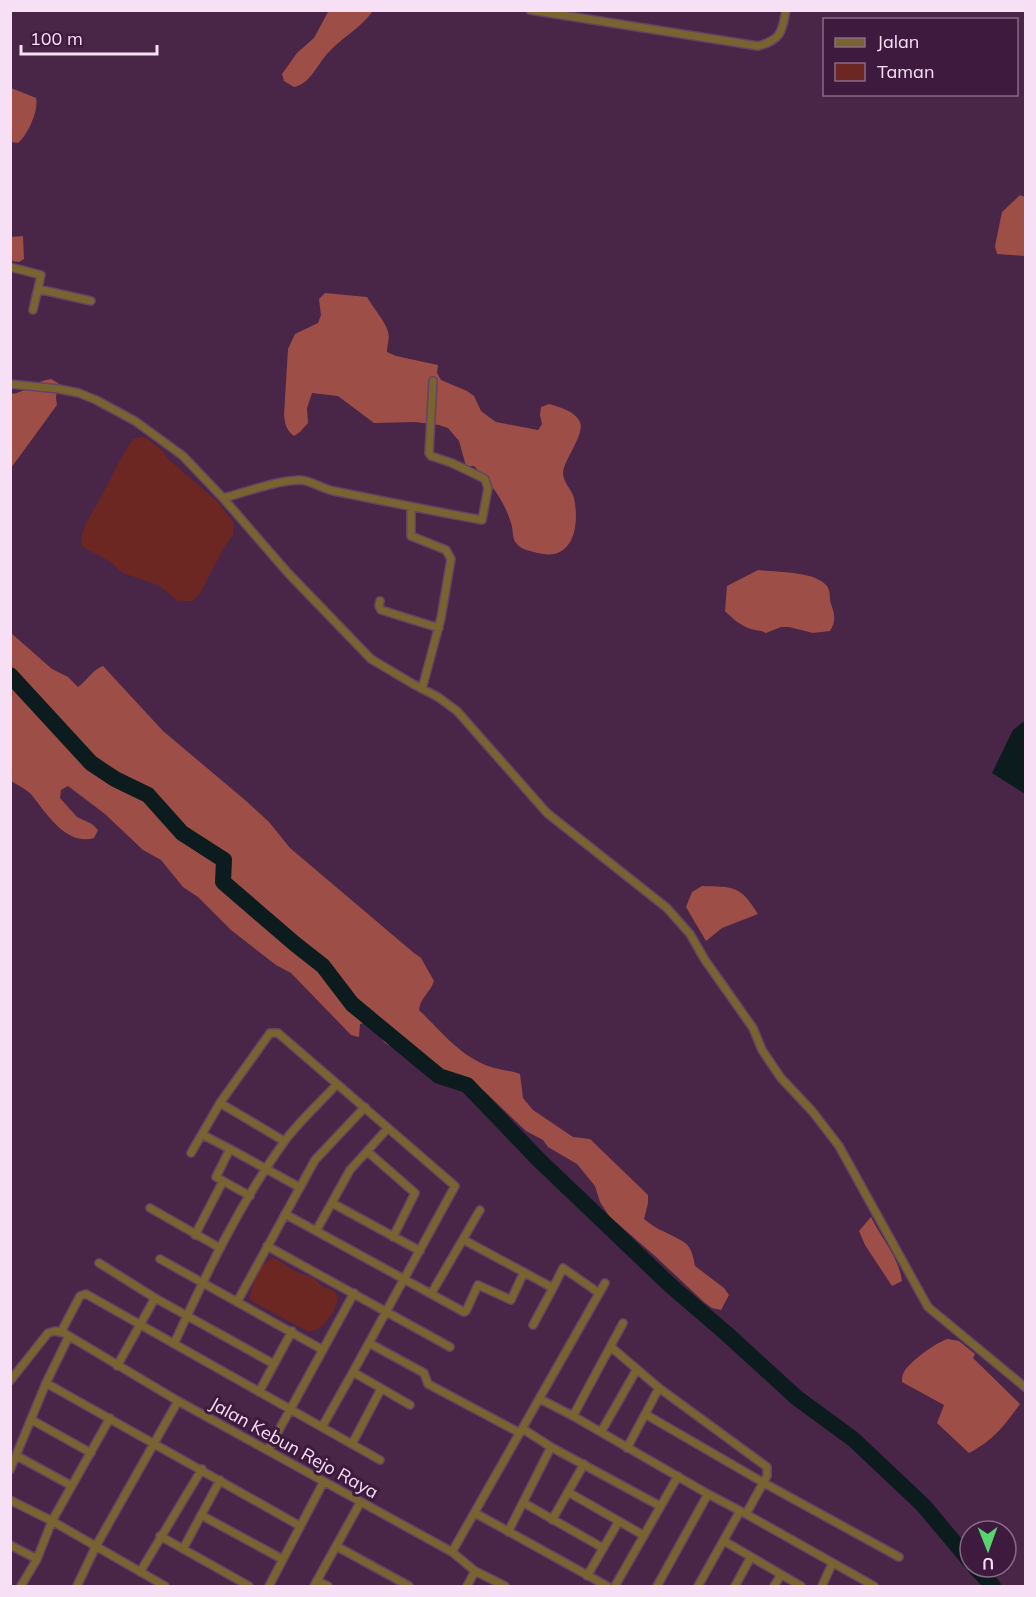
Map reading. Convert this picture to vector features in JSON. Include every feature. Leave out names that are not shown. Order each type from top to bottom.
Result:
[{"type":"street","points":[[530,10],[758,46],[771,43],[780,34],[786,10]]},
{"type":"street","points":[[10,267],[41,274],[33,310]]},
{"type":"street","points":[[38,289],[91,301]]},
{"type":"street","points":[[223,498],[299,480],[332,491],[482,520],[488,488],[485,480],[452,463],[431,456],[429,453],[433,381]]},
{"type":"street","points":[[10,384],[60,388],[78,393],[135,421],[183,456],[288,573],[371,659],[438,697],[457,711],[547,813],[667,908],[690,934],[705,960],[753,1028],[762,1050],[781,1078],[812,1111],[839,1146],[928,1307],[1026,1388]]},
{"type":"street","points":[[411,508],[411,536],[446,550],[451,559],[439,628],[422,689]]},
{"type":"street","points":[[380,601],[381,610],[439,628]]},
{"type":"street","points":[[191,1154],[220,1103],[273,1032],[278,1033],[455,1186],[322,1427]]},
{"type":"street","points":[[174,1344],[220,1248],[266,1169],[284,1141],[338,1084]]},
{"type":"street","points":[[220,1103],[284,1141]]},
{"type":"street","points":[[237,1302],[315,1160],[365,1107]]},
{"type":"street","points":[[316,1231],[350,1170],[388,1128]]},
{"type":"street","points":[[202,1135],[299,1187]]},
{"type":"street","points":[[230,1149],[216,1175],[250,1196]]},
{"type":"street","points":[[368,1152],[415,1193],[393,1237]]},
{"type":"street","points":[[195,1235],[223,1181]]},
{"type":"street","points":[[332,1203],[420,1251]]},
{"type":"street","points":[[150,1209],[220,1248]]},
{"type":"street","points":[[431,1294],[480,1210]]},
{"type":"street","points":[[285,1214],[464,1312],[478,1285],[511,1300],[524,1272]]},
{"type":"street","points":[[464,1240],[553,1288]]},
{"type":"street","points":[[267,1246],[450,1347]]},
{"type":"street","points":[[160,1259],[323,1350]]},
{"type":"street","points":[[99,1263],[155,1298],[274,1364]]},
{"type":"street","points":[[533,1325],[563,1268],[599,1293]]},
{"type":"street","points":[[452,1552],[605,1283]]},
{"type":"street","points":[[268,1450],[354,1293]]},
{"type":"street","points":[[10,1381],[48,1333],[61,1332],[80,1296],[84,1294],[380,1460]]},
{"type":"street","points":[[117,1366],[155,1298]]},
{"type":"street","points":[[573,1416],[623,1323]]},
{"type":"street","points":[[260,1392],[292,1331]]},
{"type":"street","name":"Jalan Kebun Rejo Raya","points":[[61,1332],[323,1483],[452,1552],[475,1571],[505,1587]]},
{"type":"street","points":[[10,1470],[46,1383],[69,1336]]},
{"type":"street","points":[[369,1343],[424,1372],[428,1384],[584,1464],[660,1506]]},
{"type":"street","points":[[611,1347],[659,1388],[765,1463],[768,1472],[764,1483],[724,1541],[698,1587]]},
{"type":"street","points":[[601,1432],[637,1369]]},
{"type":"street","points":[[353,1372],[410,1405]]},
{"type":"street","points":[[46,1383],[300,1526]]},
{"type":"street","points":[[627,1448],[659,1388]]},
{"type":"street","points":[[352,1444],[381,1389]]},
{"type":"street","points":[[540,1399],[874,1587]]},
{"type":"street","points":[[80,1586],[96,1546],[178,1401]]},
{"type":"street","points":[[645,1414],[899,1557]]},
{"type":"street","points":[[21,1587],[37,1559],[52,1521],[110,1418]]},
{"type":"street","points":[[32,1420],[91,1453]]},
{"type":"street","points":[[508,1533],[551,1447]]},
{"type":"street","points":[[17,1456],[72,1486]]},
{"type":"street","points":[[552,1520],[584,1464]]},
{"type":"street","points":[[140,1572],[202,1469]]},
{"type":"street","points":[[615,1587],[678,1476]]},
{"type":"street","points":[[183,1549],[219,1480]]},
{"type":"street","points":[[268,1587],[323,1483]]},
{"type":"street","points":[[568,1492],[643,1535]]},
{"type":"street","points":[[657,1587],[708,1494]]},
{"type":"street","points":[[10,1500],[52,1521],[165,1587]]},
{"type":"street","points":[[328,1587],[316,1584],[360,1503]]},
{"type":"street","points":[[524,1503],[603,1548]]},
{"type":"street","points":[[476,1513],[607,1587]]},
{"type":"street","points":[[201,1515],[282,1559]]},
{"type":"street","points":[[587,1576],[619,1521]]},
{"type":"street","points":[[160,1536],[249,1587]]},
{"type":"street","points":[[724,1541],[801,1587]]},
{"type":"street","points":[[10,1545],[37,1559]]},
{"type":"street","points":[[336,1546],[406,1586]]},
{"type":"street","points":[[735,1587],[751,1557]]},
{"type":"street","points":[[822,1587],[832,1564]]},
{"type":"street","points":[[467,1587],[475,1571]]},
{"type":"street","points":[[774,1587],[781,1575]]},
{"type":"green space","points":[[142,437],[161,449],[169,460],[217,501],[234,523],[233,535],[199,595],[192,601],[178,601],[158,585],[123,573],[109,561],[81,546],[86,523],[122,457],[133,439]]},
{"type":"green space","points":[[273,1258],[335,1292],[337,1302],[334,1309],[319,1328],[307,1331],[250,1300],[256,1276],[264,1264]]},
{"type":"shaded area","points":[[329,10],[373,11],[327,54],[309,78],[294,87],[284,81],[282,74],[297,53],[314,38]]},
{"type":"shaded area","points":[[11,88],[36,98],[36,109],[32,122],[18,143],[11,142]]},
{"type":"shaded area","points":[[1020,195],[1025,197],[1025,256],[997,254],[995,246],[1002,212]]},
{"type":"shaded area","points":[[23,236],[24,259],[19,262],[11,261],[11,237]]},
{"type":"shaded area","points":[[325,293],[367,297],[387,329],[389,337],[387,352],[438,365],[437,373],[441,380],[474,396],[481,411],[496,422],[538,430],[542,424],[541,407],[549,404],[566,410],[578,418],[580,433],[563,473],[564,480],[573,495],[576,509],[574,530],[566,547],[550,554],[538,553],[524,549],[515,542],[511,523],[500,499],[474,466],[466,466],[459,441],[448,428],[415,422],[374,423],[338,396],[312,393],[307,408],[308,423],[294,436],[291,434],[286,427],[284,415],[288,349],[295,334],[318,323],[321,315],[319,299]]},
{"type":"shaded area","points":[[51,379],[58,383],[57,405],[11,468],[12,394]]},
{"type":"shaded area","points":[[758,570],[795,573],[822,581],[828,588],[834,615],[830,631],[813,633],[781,627],[766,633],[747,628],[734,619],[725,611],[727,586]]},
{"type":"shaded area","points":[[11,633],[52,669],[68,677],[78,687],[103,666],[163,731],[269,822],[290,848],[421,958],[434,981],[421,1002],[419,1010],[468,1056],[488,1066],[520,1074],[523,1098],[533,1110],[573,1137],[590,1139],[648,1195],[644,1219],[686,1244],[695,1266],[724,1288],[729,1295],[721,1310],[705,1303],[609,1216],[600,1202],[595,1186],[577,1164],[526,1131],[485,1092],[452,1076],[410,1048],[392,1047],[385,1043],[368,1022],[360,1024],[359,1037],[351,1035],[291,973],[276,965],[231,930],[198,897],[183,887],[161,860],[143,850],[105,814],[68,786],[61,790],[60,798],[77,817],[92,824],[98,830],[94,838],[85,839],[76,838],[60,828],[24,788],[11,781]]},
{"type":"shaded area","points":[[1023,722],[1026,723],[1025,794],[992,773],[1013,730]]},
{"type":"shaded area","points":[[702,886],[735,889],[746,898],[758,914],[722,928],[706,941],[686,907],[692,892]]},
{"type":"shaded area","points":[[871,1217],[894,1256],[900,1272],[902,1281],[892,1286],[865,1245],[859,1231]]},
{"type":"shaded area","points":[[948,1339],[959,1341],[975,1354],[973,1358],[1020,1404],[998,1432],[969,1453],[937,1423],[944,1405],[902,1382],[903,1373],[917,1358]]},
{"type":"waterway","points":[[10,675],[91,763],[115,779],[148,795],[182,833],[224,860],[223,882],[323,966],[352,1004],[439,1076],[467,1085],[539,1160],[671,1286],[797,1398],[853,1439],[923,1505],[958,1547]]},
{"type":"waterway","points":[[986,1579],[993,1586]]}]
